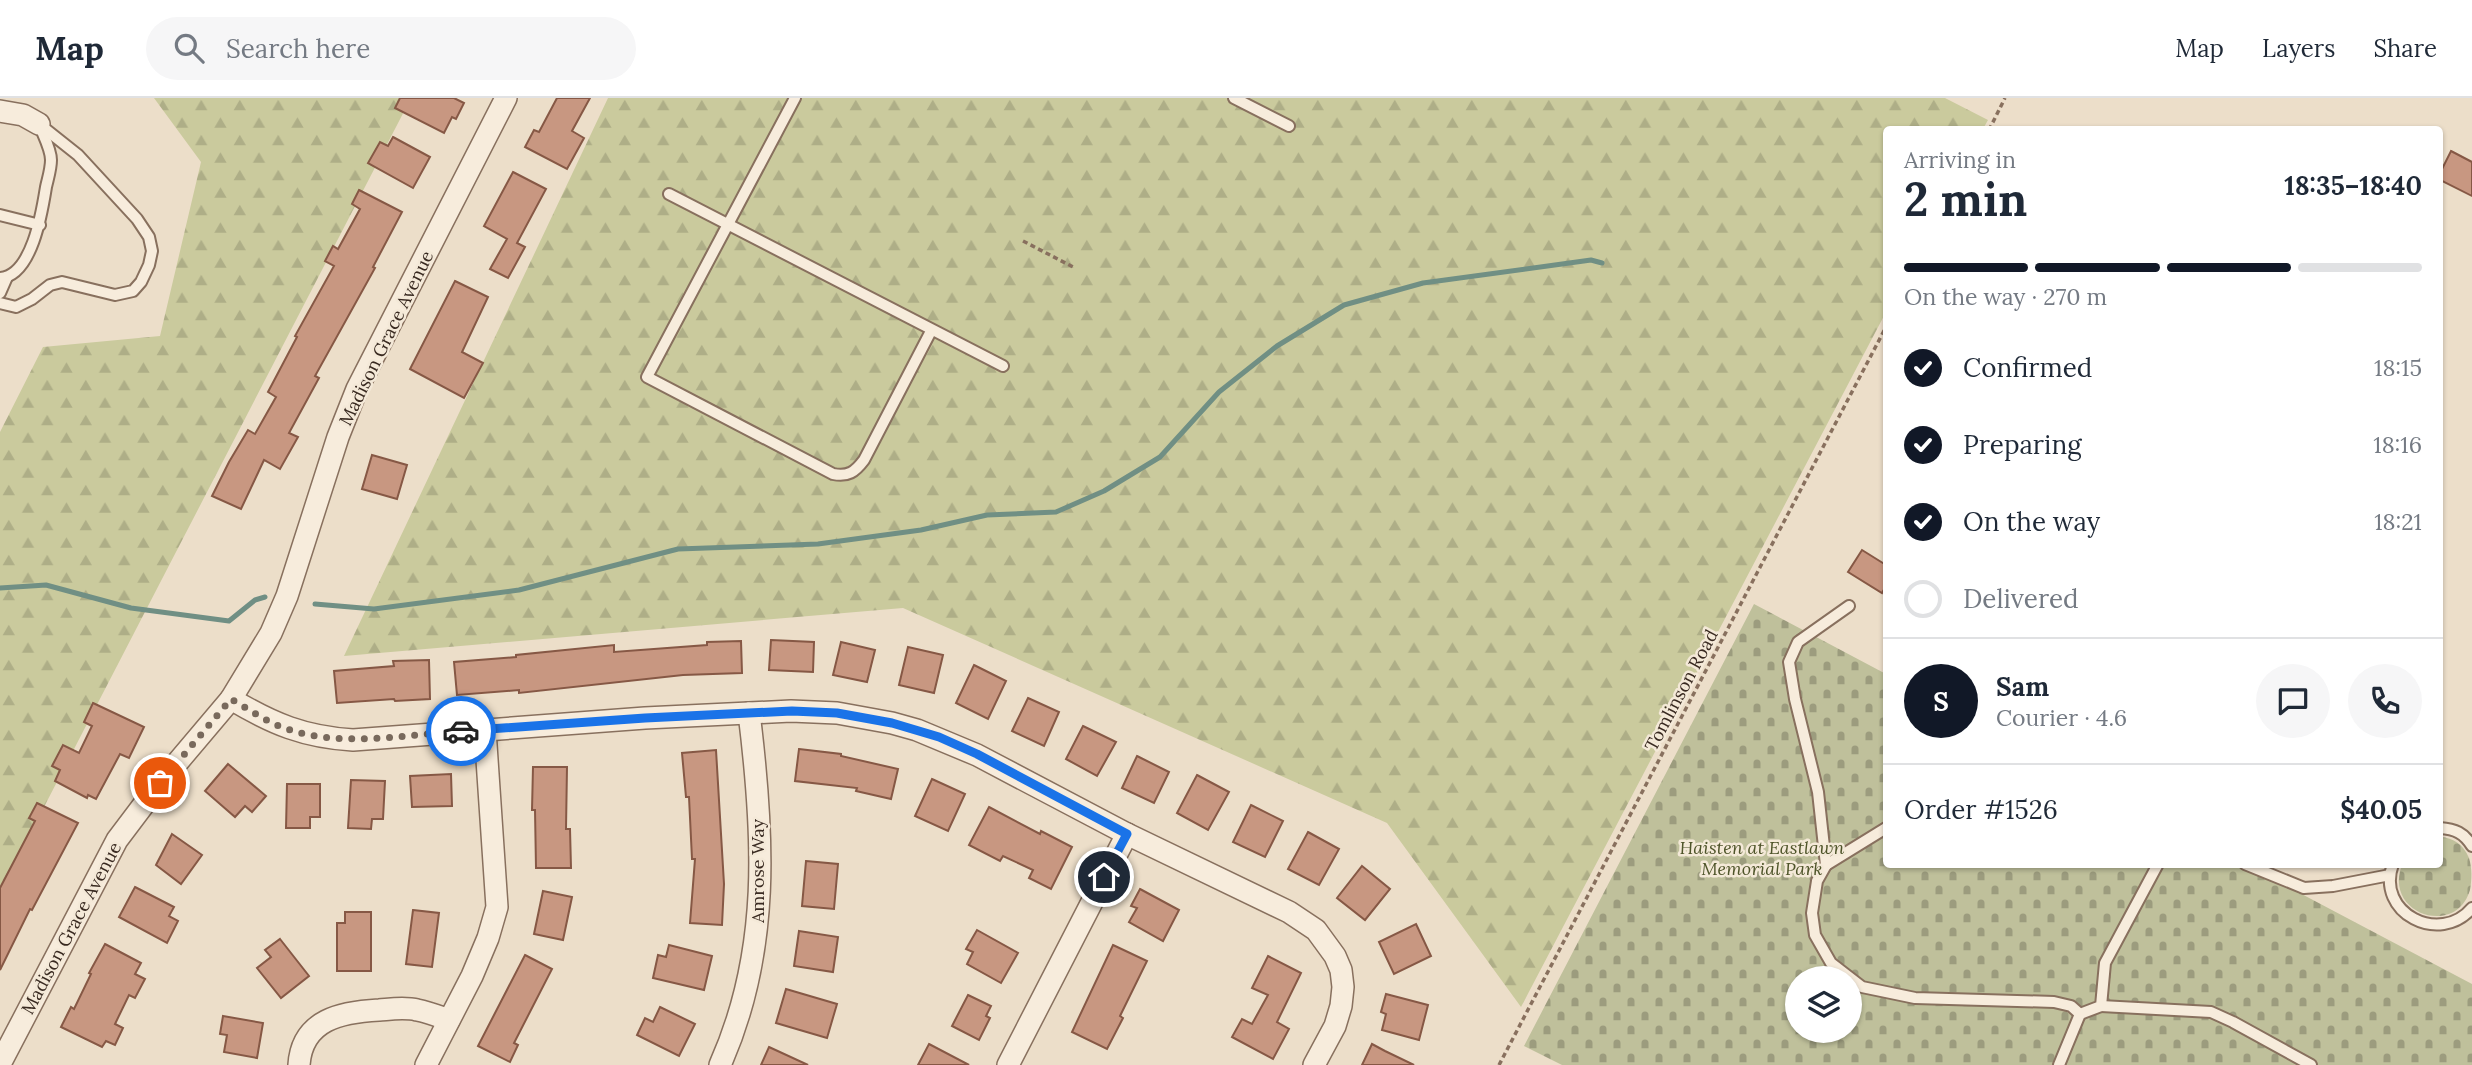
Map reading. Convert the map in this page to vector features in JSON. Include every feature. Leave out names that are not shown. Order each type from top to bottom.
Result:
[{"type":"street","name":"Madison Grace Avenue","points":[[0,1065],[117,840],[160,783],[231,699],[271,633],[287,596],[338,437],[357,389],[506,98]]},
{"type":"street","points":[[0,111],[23,116],[39,124]]},
{"type":"street","points":[[231,699],[278,726],[329,738],[353,740],[645,718],[792,711],[837,713],[918,730],[977,754],[1127,834],[1289,912],[1316,930],[1326,942],[1340,970],[1342,997],[1335,1026],[1314,1065]]},
{"type":"street","name":"Amrose Way","points":[[719,1065],[741,1011],[751,974],[759,921],[760,855],[749,713]]},
{"type":"street","points":[[426,1065],[488,938],[497,907],[485,730]]},
{"type":"street","points":[[1008,1065],[1127,834]]},
{"type":"street","points":[[299,1065],[302,1049],[311,1033],[338,1014],[409,1008],[449,1020]]},
{"type":"lane","points":[[795,98],[647,377],[832,474],[848,475],[864,460],[931,331]]},
{"type":"lane","points":[[1234,98],[1289,126]]},
{"type":"lane","points":[[0,292],[4,277],[16,271],[23,262],[40,225],[51,159],[39,124]]},
{"type":"lane","points":[[0,303],[16,307],[50,285],[62,282],[116,295],[133,291],[141,282],[152,251],[149,237],[137,219],[78,155],[39,124]]},
{"type":"lane","points":[[668,194],[1003,366]]},
{"type":"lane","points":[[0,215],[40,225]]},
{"type":"lane","points":[[1826,865],[1818,792],[1788,662],[1798,642],[1849,606]]},
{"type":"lane","points":[[2465,836],[2472,823]]},
{"type":"lane","points":[[2443,828],[2465,836],[2472,846]]},
{"type":"lane","points":[[1883,830],[1826,865],[1817,881],[1812,913],[1815,935],[1831,963],[1862,987],[1915,998],[2054,1002],[2071,1006],[2080,1014]]},
{"type":"lane","points":[[2101,1006],[2105,963],[2156,868]]},
{"type":"lane","points":[[2255,868],[2304,888],[2333,886],[2392,870],[2390,885],[2402,912],[2418,921],[2433,925],[2451,922],[2466,915],[2472,908]]},
{"type":"lane","points":[[2059,1065],[2080,1014],[2101,1006],[2211,1012],[2311,1065]]},
{"type":"path","points":[[1991,126],[2005,98]]},
{"type":"path","points":[[1023,241],[1075,268]]},
{"type":"path","name":"Tomlinson Road","points":[[1499,1065],[1883,333]]},
{"type":"green space","points":[[154,98],[411,98],[0,892],[0,432],[43,347],[160,336],[201,162]]},
{"type":"green space","points":[[608,98],[1945,98],[1988,120],[1985,126],[1883,126],[1883,318],[1521,1007],[1387,823],[903,608],[344,656]]},
{"type":"green space","name":"Haisten at Eastlawn Memorial Park","points":[[1754,604],[1883,672],[1883,868],[2253,868],[2472,984],[2472,1065],[1562,1065],[1524,1046]]},
{"type":"green space","points":[[2443,838],[2461,845],[2469,858],[2470,890],[2462,905],[2451,913],[2437,916],[2424,914],[2411,907],[2403,896],[2399,882],[2401,868],[2443,868]]},
{"type":"building","points":[[400,98],[454,98],[464,103],[456,119],[452,117],[444,133],[395,108]]},
{"type":"building","points":[[557,98],[590,98],[572,131],[584,138],[567,169],[525,147],[534,130],[539,132]]},
{"type":"building","points":[[393,137],[430,157],[413,188],[368,163],[380,142],[388,146]]},
{"type":"building","points":[[2451,151],[2472,162],[2472,196],[2443,182],[2443,167]]},
{"type":"building","points":[[513,172],[546,189],[517,243],[525,247],[508,278],[490,269],[507,239],[484,226]]},
{"type":"building","points":[[359,190],[402,212],[373,267],[375,268],[315,376],[319,378],[289,433],[298,437],[280,469],[264,460],[241,509],[212,496],[248,430],[255,434],[276,397],[268,392],[334,266],[325,261],[333,246],[338,249],[360,209],[352,204]]},
{"type":"building","points":[[455,281],[488,297],[462,352],[483,363],[464,398],[410,369]]},
{"type":"building","points":[[372,455],[407,465],[397,499],[362,489]]},
{"type":"building","points":[[1862,550],[1883,563],[1882,593],[1848,572]]},
{"type":"building","points":[[771,640],[814,642],[813,672],[769,670]]},
{"type":"building","points":[[741,641],[742,673],[683,675],[519,693],[519,690],[457,695],[454,662],[614,645],[614,652]]},
{"type":"building","points":[[841,642],[875,650],[867,682],[833,675]]},
{"type":"building","points":[[908,647],[943,655],[934,693],[899,685]]},
{"type":"building","points":[[429,660],[430,699],[337,703],[334,671],[394,666],[393,661]]},
{"type":"building","points":[[974,665],[1006,681],[988,719],[956,703]]},
{"type":"building","points":[[1028,698],[1059,712],[1044,746],[1012,731]]},
{"type":"building","points":[[93,703],[144,727],[129,758],[120,754],[96,799],[88,795],[87,798],[55,781],[60,770],[52,766],[63,745],[79,753],[92,726],[84,722]]},
{"type":"building","points":[[1083,726],[1116,742],[1097,776],[1066,759]]},
{"type":"building","points":[[799,749],[841,754],[898,769],[891,799],[856,791],[857,788],[795,781]]},
{"type":"building","points":[[716,750],[724,884],[722,925],[690,923],[695,859],[692,859],[689,797],[686,797],[682,753]]},
{"type":"building","points":[[1137,756],[1169,772],[1154,803],[1122,788]]},
{"type":"building","points":[[228,764],[266,796],[252,812],[245,806],[235,817],[205,791]]},
{"type":"building","points":[[533,767],[567,767],[566,829],[570,829],[571,868],[536,868],[535,810],[532,810]]},
{"type":"building","points":[[451,774],[452,806],[412,807],[410,776]]},
{"type":"building","points":[[1197,775],[1229,792],[1208,830],[1177,813]]},
{"type":"building","points":[[932,779],[965,794],[948,831],[915,816]]},
{"type":"building","points":[[351,780],[385,781],[383,819],[372,819],[371,829],[348,828]]},
{"type":"building","points":[[287,784],[320,784],[320,817],[310,817],[310,828],[286,828]]},
{"type":"building","points":[[37,803],[78,823],[0,970],[0,888],[35,821],[29,818]]},
{"type":"building","points":[[1251,805],[1283,821],[1265,857],[1233,842]]},
{"type":"building","points":[[989,807],[1040,834],[1041,831],[1072,847],[1051,889],[1029,878],[1033,870],[1003,856],[1000,861],[969,845]]},
{"type":"building","points":[[1308,832],[1339,849],[1319,885],[1288,869]]},
{"type":"building","points":[[172,834],[202,855],[181,884],[156,865]]},
{"type":"building","points":[[806,861],[838,864],[834,909],[802,906]]},
{"type":"building","points":[[1362,866],[1390,889],[1365,920],[1337,898]]},
{"type":"building","points":[[135,887],[174,907],[169,916],[178,921],[167,943],[119,917]]},
{"type":"building","points":[[1140,889],[1179,910],[1163,941],[1129,922],[1137,908],[1131,906]]},
{"type":"building","points":[[543,891],[572,897],[563,940],[534,934]]},
{"type":"building","points":[[413,910],[439,913],[432,967],[406,964]]},
{"type":"building","points":[[345,912],[371,912],[371,971],[337,971],[337,923],[345,923]]},
{"type":"building","points":[[1416,924],[1431,956],[1394,974],[1379,942]]},
{"type":"building","points":[[977,930],[1018,953],[1001,983],[967,964],[973,952],[966,949]]},
{"type":"building","points":[[799,931],[838,937],[833,972],[794,966]]},
{"type":"building","points":[[280,939],[309,976],[281,998],[257,968],[271,957],[265,950]]},
{"type":"building","points":[[105,944],[141,963],[135,974],[145,979],[135,998],[129,995],[115,1024],[123,1028],[115,1045],[106,1041],[102,1047],[61,1027],[71,1007],[74,1009]]},
{"type":"building","points":[[669,945],[712,956],[704,990],[653,978],[658,955],[666,957]]},
{"type":"building","points":[[1113,945],[1147,961],[1107,1049],[1072,1032]]},
{"type":"building","points":[[525,955],[552,969],[514,1043],[518,1045],[510,1062],[478,1046]]},
{"type":"building","points":[[1268,956],[1301,973],[1277,1022],[1289,1029],[1273,1059],[1232,1037],[1242,1019],[1252,1024],[1268,995],[1252,988]]},
{"type":"building","points":[[786,989],[837,1004],[827,1038],[776,1023]]},
{"type":"building","points":[[1386,994],[1428,1005],[1419,1040],[1382,1030],[1386,1014],[1381,1012]]},
{"type":"building","points":[[968,995],[991,1006],[986,1016],[990,1018],[979,1040],[952,1026]]},
{"type":"building","points":[[660,1007],[695,1024],[679,1056],[637,1035],[645,1018],[653,1022]]},
{"type":"building","points":[[223,1016],[263,1023],[257,1058],[224,1052],[227,1035],[220,1034]]},
{"type":"building","points":[[929,1044],[969,1065],[918,1065]]},
{"type":"building","points":[[1372,1044],[1385,1051],[1414,1065],[1362,1065]]},
{"type":"building","points":[[769,1047],[808,1065],[761,1065]]},
{"type":"waterway","points":[[315,604],[374,609],[519,590],[678,549],[818,544],[921,530],[987,515],[1056,512],[1104,491],[1160,457],[1219,392],[1277,346],[1344,305],[1423,283],[1591,260],[1602,263]]},
{"type":"waterway","points":[[0,588],[46,585],[131,608],[229,621],[255,600],[265,597]]},
{"type":"way so far","points":[[160,783],[231,699],[278,726],[329,738],[353,740],[461,731]]},
{"type":"route","points":[[461,731],[792,711],[837,713],[892,723],[956,744],[1127,834],[1104,877]]}]
